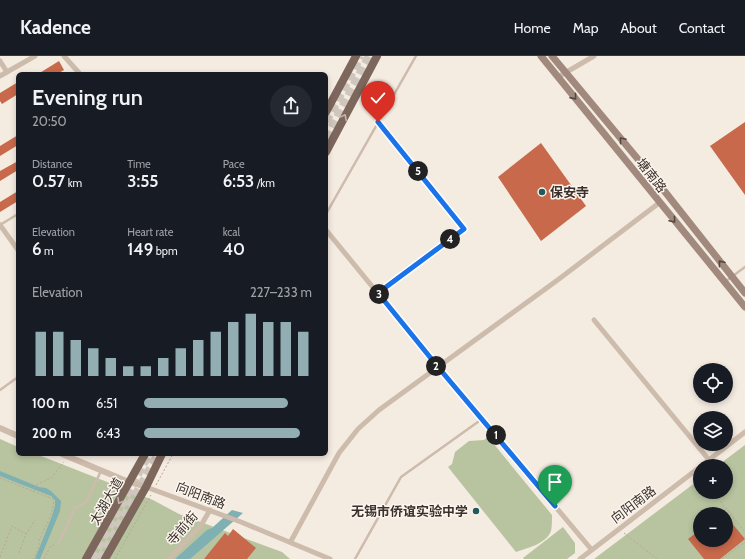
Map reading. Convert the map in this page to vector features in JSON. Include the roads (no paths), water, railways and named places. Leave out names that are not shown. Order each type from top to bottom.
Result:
[{"type":"main road","points":[[328,108],[356,56]]},
{"type":"main road","points":[[328,148],[378,56]]},
{"type":"main road","name":"塘南路","points":[[541,56],[745,307]]},
{"type":"main road","name":"塘南路","points":[[552,56],[662,188],[745,293]]},
{"type":"main road","name":"太湖大道","points":[[86,559],[144,456]]},
{"type":"main road","points":[[105,559],[150,488],[161,456]]},
{"type":"street","points":[[0,76],[35,56]]},
{"type":"street","points":[[64,56],[78,72]]},
{"type":"street","points":[[558,76],[594,56]]},
{"type":"street","points":[[0,61],[7,72]]},
{"type":"street","points":[[291,541],[339,453],[358,429],[379,410],[559,278],[659,202]]},
{"type":"street","points":[[0,225],[16,247]]},
{"type":"street","points":[[328,232],[438,367],[591,549]]},
{"type":"street","points":[[594,320],[708,459]]},
{"type":"street","points":[[0,428],[16,435]]},
{"type":"street","name":"向阳南路","points":[[710,459],[745,432]]},
{"type":"street","name":"向阳南路","points":[[66,456],[291,541],[330,559]]},
{"type":"street","name":"向阳南路","points":[[580,559],[693,471]]},
{"type":"street","name":"寺前街","points":[[169,559],[200,527],[213,511]]},
{"type":"lane","points":[[328,210],[416,56]]},
{"type":"lane","points":[[378,122],[464,229],[378,293]]},
{"type":"lane","points":[[0,225],[16,215]]},
{"type":"lane","points":[[725,282],[745,267]]},
{"type":"lane","points":[[0,390],[16,378]]},
{"type":"lane","points":[[355,559],[401,477],[482,418]]},
{"type":"lane","points":[[59,542],[75,508],[86,502],[101,470]]},
{"type":"water","points":[[0,471],[39,487],[46,488],[61,501],[60,511],[40,559],[35,559],[52,516],[55,500],[51,496],[0,476]]},
{"type":"water","points":[[232,510],[243,513],[190,559],[175,559],[207,530],[212,528]]},
{"type":"tunnel","points":[[328,118],[361,56]]},
{"type":"tunnel","points":[[328,134],[369,56]]},
{"type":"tunnel","points":[[92,559],[148,456]]},
{"type":"tunnel","points":[[100,559],[157,456]]},
{"type":"place","name":"保安寺","points":[[542,192]]},
{"type":"place","name":"无锡市侨谊实验中学","points":[[476,511]]}]
